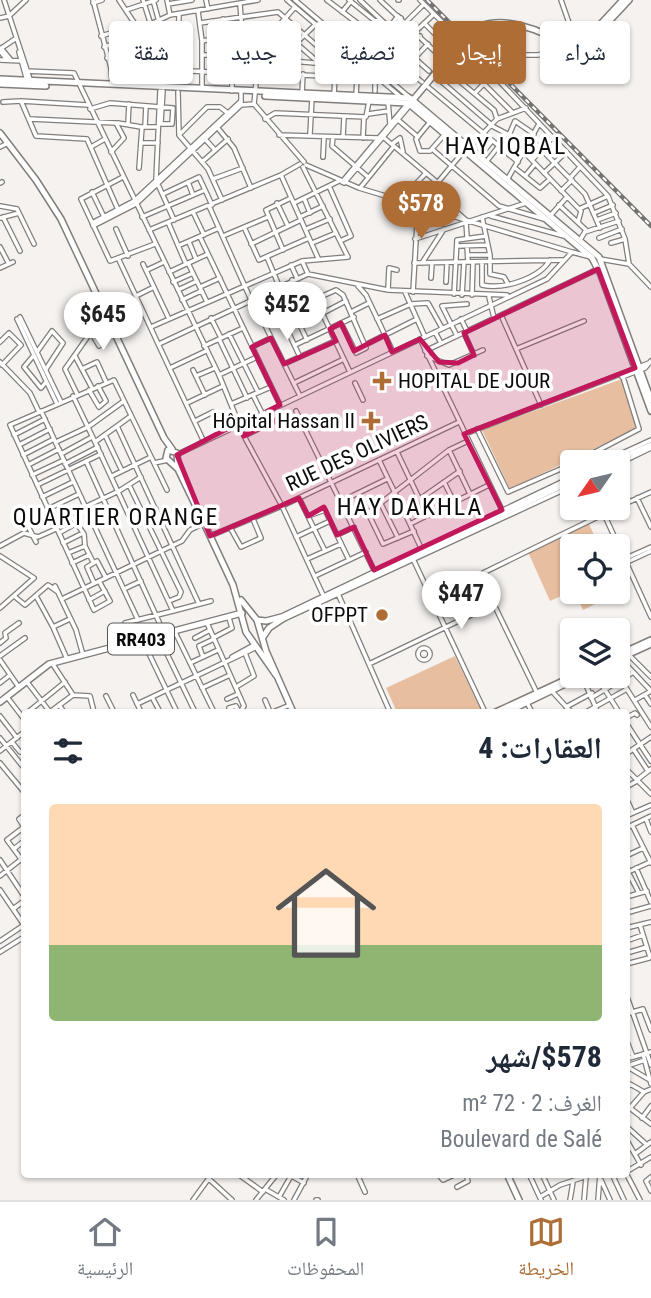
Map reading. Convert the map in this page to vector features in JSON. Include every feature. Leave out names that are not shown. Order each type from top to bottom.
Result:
[{"type":"main road","points":[[612,16],[624,0]]},
{"type":"main road","points":[[607,21],[629,0]]},
{"type":"main road","points":[[409,101],[431,73]]},
{"type":"main road","points":[[0,81],[132,86],[254,99],[409,101],[445,134],[508,180],[518,193]]},
{"type":"main road","points":[[0,81],[232,91],[241,98]]},
{"type":"main road","points":[[254,99],[302,93],[409,101],[529,202],[565,237],[577,243]]},
{"type":"main road","points":[[0,134],[42,188],[66,229],[233,585],[256,646],[276,675]]},
{"type":"main road","points":[[546,218],[595,260],[651,400]]},
{"type":"main road","points":[[572,252],[577,243]]},
{"type":"main road","points":[[638,369],[651,411]]},
{"type":"main road","points":[[630,453],[650,444]]},
{"type":"main road","points":[[256,646],[264,640],[269,628],[281,619],[298,613],[320,597],[337,592],[560,487]]},
{"type":"main road","points":[[244,614],[257,620],[281,619]]},
{"type":"main road","name":"RR403","points":[[7,697],[18,686],[51,664],[206,621],[244,614]]},
{"type":"main road","points":[[257,620],[276,675],[292,709]]},
{"type":"main road","points":[[630,651],[651,642]]},
{"type":"main road","name":"RR403","points":[[0,703],[51,664]]},
{"type":"main road","points":[[503,709],[560,684]]},
{"type":"main road","points":[[550,689],[560,685]]},
{"type":"main road","points":[[513,709],[538,695]]},
{"type":"main road","points":[[509,1178],[519,1200]]},
{"type":"street","points":[[3,0],[23,61]]},
{"type":"street","points":[[0,18],[8,16],[26,0]]},
{"type":"street","points":[[102,0],[93,1],[109,63]]},
{"type":"street","points":[[120,0],[136,21]]},
{"type":"street","points":[[127,9],[154,0],[158,18]]},
{"type":"street","points":[[170,15],[167,2],[192,0]]},
{"type":"street","points":[[206,0],[208,9]]},
{"type":"street","points":[[221,0],[222,7]]},
{"type":"street","points":[[152,21],[179,13],[258,0]]},
{"type":"street","points":[[287,0],[315,22]]},
{"type":"street","points":[[295,0],[315,21]]},
{"type":"street","points":[[327,0],[355,21]]},
{"type":"street","points":[[342,12],[352,2],[360,0],[382,20]]},
{"type":"street","points":[[367,5],[371,0]]},
{"type":"street","points":[[380,0],[405,21]]},
{"type":"street","points":[[561,0],[567,21]]},
{"type":"street","points":[[144,2],[150,21]]},
{"type":"street","points":[[352,2],[373,20],[382,20]]},
{"type":"street","points":[[407,21],[422,2],[441,21]]},
{"type":"street","points":[[240,4],[241,21]]},
{"type":"street","points":[[286,19],[295,7]]},
{"type":"street","points":[[212,21],[271,10],[288,21]]},
{"type":"street","points":[[198,11],[203,55],[202,89]]},
{"type":"street","points":[[179,13],[179,21]]},
{"type":"street","points":[[419,26],[434,14]]},
{"type":"street","points":[[8,16],[29,81]]},
{"type":"street","points":[[397,21],[400,17]]},
{"type":"street","points":[[200,23],[207,22]]},
{"type":"street","points":[[424,23],[433,31]]},
{"type":"street","points":[[301,37],[315,26]]},
{"type":"street","points":[[301,32],[315,44]]},
{"type":"street","points":[[101,36],[109,34]]},
{"type":"street","points":[[420,36],[433,50]]},
{"type":"street","points":[[9,60],[0,49],[15,39]]},
{"type":"street","points":[[202,41],[207,40]]},
{"type":"street","points":[[419,53],[433,41]]},
{"type":"street","points":[[104,47],[109,45]]},
{"type":"street","points":[[0,60],[23,61]]},
{"type":"street","points":[[419,62],[491,125],[528,145]]},
{"type":"street","points":[[26,71],[71,71],[219,375],[244,436],[282,506],[212,539]]},
{"type":"street","points":[[193,71],[207,72]]},
{"type":"street","points":[[302,93],[303,74],[315,75]]},
{"type":"street","points":[[158,84],[160,108],[158,183],[174,220]]},
{"type":"street","points":[[232,84],[232,91]]},
{"type":"street","points":[[151,327],[302,261],[348,257],[302,165],[254,99],[255,84]]},
{"type":"street","points":[[334,95],[335,84]]},
{"type":"street","points":[[356,96],[357,84]]},
{"type":"street","points":[[375,91],[378,84]]},
{"type":"street","points":[[388,84],[409,101]]},
{"type":"street","points":[[388,84],[409,101]]},
{"type":"street","points":[[464,84],[491,107],[500,119]]},
{"type":"street","points":[[475,93],[483,84]]},
{"type":"street","points":[[485,84],[515,112],[516,122],[486,162]]},
{"type":"street","points":[[503,84],[608,196],[622,229],[629,264]]},
{"type":"street","points":[[428,87],[518,162]]},
{"type":"street","points":[[491,107],[507,88]]},
{"type":"street","points":[[30,119],[144,127],[172,124],[178,92]]},
{"type":"street","points":[[93,224],[135,202],[158,183],[229,115],[241,98],[254,99]]},
{"type":"street","points":[[310,135],[312,98]]},
{"type":"street","points":[[21,101],[36,136],[85,138],[119,211]]},
{"type":"street","points":[[363,138],[369,101]]},
{"type":"street","points":[[294,203],[342,182],[409,101]]},
{"type":"street","points":[[3,102],[89,107],[106,103],[176,108]]},
{"type":"street","points":[[388,102],[390,124]]},
{"type":"street","points":[[128,124],[129,104]]},
{"type":"street","points":[[460,114],[468,105]]},
{"type":"street","points":[[139,168],[146,106]]},
{"type":"street","points":[[179,135],[207,107],[220,107],[229,115]]},
{"type":"street","points":[[176,108],[179,135],[208,169],[222,200]]},
{"type":"street","points":[[413,292],[419,206],[491,125],[526,108]]},
{"type":"street","points":[[266,119],[275,113],[344,117],[389,111]]},
{"type":"street","points":[[344,117],[344,137]]},
{"type":"street","points":[[381,137],[397,118]]},
{"type":"street","points":[[397,118],[418,137]]},
{"type":"street","points":[[419,151],[415,143],[430,122]]},
{"type":"street","points":[[516,122],[534,134]]},
{"type":"street","points":[[111,152],[124,138],[116,123]]},
{"type":"street","points":[[508,180],[539,124]]},
{"type":"street","points":[[216,126],[228,139],[251,188]]},
{"type":"street","points":[[192,150],[216,126]]},
{"type":"street","points":[[412,160],[419,151],[432,149],[445,134]]},
{"type":"street","points":[[280,135],[381,137],[403,152],[438,183]]},
{"type":"street","points":[[323,157],[324,137]]},
{"type":"street","points":[[332,146],[333,137]]},
{"type":"street","points":[[359,188],[400,138],[403,152]]},
{"type":"street","points":[[525,176],[541,149],[552,138]]},
{"type":"street","points":[[91,147],[105,139]]},
{"type":"street","points":[[205,139],[215,150]]},
{"type":"street","points":[[202,162],[228,139]]},
{"type":"street","points":[[509,155],[516,139]]},
{"type":"street","points":[[531,139],[590,204],[600,228]]},
{"type":"street","points":[[480,157],[492,141]]},
{"type":"street","points":[[0,147],[8,143]]},
{"type":"street","points":[[141,143],[159,143]]},
{"type":"street","points":[[324,145],[332,146],[368,177]]},
{"type":"street","points":[[432,149],[503,210],[546,218]]},
{"type":"street","points":[[524,152],[579,209],[578,222]]},
{"type":"street","points":[[544,173],[565,152]]},
{"type":"street","points":[[149,230],[302,165],[359,188],[468,222],[595,260],[629,264],[651,287]]},
{"type":"street","points":[[432,191],[453,167]]},
{"type":"street","points":[[561,191],[580,167]]},
{"type":"street","points":[[213,179],[243,168]]},
{"type":"street","points":[[515,168],[540,188],[550,179]]},
{"type":"street","points":[[163,194],[200,178],[208,169]]},
{"type":"street","points":[[400,201],[426,173]]},
{"type":"street","points":[[281,175],[318,258]]},
{"type":"street","points":[[123,177],[81,199],[111,262],[155,244]]},
{"type":"street","points":[[200,178],[244,286],[300,396]]},
{"type":"street","points":[[188,182],[193,195]]},
{"type":"street","points":[[329,186],[351,236],[340,241]]},
{"type":"street","points":[[142,216],[206,190]]},
{"type":"street","points":[[432,191],[468,222]]},
{"type":"street","points":[[92,192],[105,218]]},
{"type":"street","points":[[513,207],[518,193]]},
{"type":"street","points":[[579,209],[608,196]]},
{"type":"street","points":[[283,250],[266,210],[291,197]]},
{"type":"street","points":[[538,241],[546,218],[567,197]]},
{"type":"street","points":[[304,198],[310,213]]},
{"type":"street","points":[[416,238],[529,202]]},
{"type":"street","points":[[277,203],[288,226]]},
{"type":"street","points":[[559,205],[585,232]]},
{"type":"street","points":[[594,213],[613,205]]},
{"type":"street","points":[[0,206],[15,208],[34,244]]},
{"type":"street","points":[[251,244],[324,206]]},
{"type":"street","points":[[499,218],[503,210]]},
{"type":"street","points":[[193,212],[208,254],[280,405]]},
{"type":"street","points":[[19,213],[2,217],[20,251]]},
{"type":"street","points":[[597,220],[616,213]]},
{"type":"street","points":[[489,215],[565,237]]},
{"type":"street","points":[[223,236],[268,217]]},
{"type":"street","points":[[482,217],[490,255],[491,276],[504,277],[508,284]]},
{"type":"street","points":[[306,230],[330,219]]},
{"type":"street","points":[[577,243],[585,232],[619,221]]},
{"type":"street","points":[[168,222],[207,302]]},
{"type":"street","points":[[467,237],[468,222]]},
{"type":"street","points":[[520,236],[522,225]]},
{"type":"street","points":[[244,227],[257,259],[309,238]]},
{"type":"street","points":[[179,244],[219,228]]},
{"type":"street","points":[[116,229],[128,256]]},
{"type":"street","points":[[421,263],[444,229]]},
{"type":"street","points":[[599,237],[622,229]]},
{"type":"street","points":[[312,243],[336,233]]},
{"type":"street","points":[[454,294],[459,239],[486,236]]},
{"type":"street","points":[[611,243],[625,239]]},
{"type":"street","points":[[189,242],[197,259]]},
{"type":"street","points":[[457,246],[488,245]]},
{"type":"street","points":[[467,246],[472,295]]},
{"type":"street","points":[[0,247],[11,263],[0,268]]},
{"type":"street","points":[[154,463],[551,276],[572,252]]},
{"type":"street","points":[[169,272],[208,254]]},
{"type":"street","points":[[617,261],[629,254]]},
{"type":"street","points":[[468,255],[490,255]]},
{"type":"street","points":[[267,257],[279,286]]},
{"type":"street","points":[[119,260],[203,440]]},
{"type":"street","points":[[414,260],[421,263],[564,260]]},
{"type":"street","points":[[482,262],[482,286],[508,284],[542,270],[550,260]]},
{"type":"street","points":[[426,353],[441,343],[501,315],[595,260]]},
{"type":"street","points":[[302,261],[308,274]]},
{"type":"street","points":[[146,271],[164,262]]},
{"type":"street","points":[[462,295],[468,262]]},
{"type":"street","points":[[431,278],[432,263]]},
{"type":"street","points":[[446,282],[447,263]]},
{"type":"street","points":[[144,264],[169,319]]},
{"type":"street","points":[[291,265],[303,303]]},
{"type":"street","points":[[383,267],[397,270]]},
{"type":"street","points":[[388,290],[389,268]]},
{"type":"street","points":[[173,282],[193,273]]},
{"type":"street","points":[[159,344],[308,274],[405,292],[488,297],[512,295]]},
{"type":"street","points":[[183,300],[220,278]]},
{"type":"street","points":[[178,290],[197,281]]},
{"type":"street","points":[[356,284],[364,293],[393,352]]},
{"type":"street","points":[[136,296],[154,287]]},
{"type":"street","points":[[364,293],[369,287]]},
{"type":"street","points":[[264,322],[332,290],[340,291],[367,344]]},
{"type":"street","points":[[405,292],[425,337]]},
{"type":"street","points":[[298,293],[276,303],[300,357]]},
{"type":"street","points":[[495,296],[497,302]]},
{"type":"street","points":[[488,297],[497,302]]},
{"type":"street","points":[[488,297],[488,306],[494,318]]},
{"type":"street","points":[[314,298],[350,372]]},
{"type":"street","points":[[298,320],[346,302]]},
{"type":"street","points":[[351,312],[369,303]]},
{"type":"street","points":[[377,319],[411,304],[429,304],[442,328]]},
{"type":"street","points":[[457,336],[442,306],[467,304]]},
{"type":"street","points":[[292,309],[307,340]]},
{"type":"street","points":[[501,315],[541,405]]},
{"type":"street","points":[[295,345],[354,317]]},
{"type":"street","points":[[19,318],[46,382],[59,403]]},
{"type":"street","points":[[211,318],[247,398]]},
{"type":"street","points":[[341,323],[356,354],[367,344],[417,319]]},
{"type":"street","points":[[461,319],[474,355]]},
{"type":"street","points":[[516,349],[584,321]]},
{"type":"street","points":[[204,346],[243,328]]},
{"type":"street","points":[[46,369],[63,343],[52,331],[24,367],[41,388],[46,382]]},
{"type":"street","points":[[99,346],[91,332],[65,370],[96,445],[173,611]]},
{"type":"street","points":[[435,332],[441,343]]},
{"type":"street","points":[[0,342],[9,333],[20,344]]},
{"type":"street","points":[[229,334],[244,363],[262,413]]},
{"type":"street","points":[[253,347],[271,338]]},
{"type":"street","points":[[420,339],[503,514]]},
{"type":"street","points":[[29,340],[20,344],[1,363],[29,392],[45,419],[138,620]]},
{"type":"street","points":[[284,364],[335,341]]},
{"type":"street","points":[[426,353],[445,365],[484,350]]},
{"type":"street","points":[[170,368],[206,351]]},
{"type":"street","points":[[36,354],[46,369],[59,403]]},
{"type":"street","points":[[75,356],[99,407],[106,401],[98,386]]},
{"type":"street","points":[[219,375],[257,357]]},
{"type":"street","points":[[293,383],[344,359]]},
{"type":"street","points":[[82,369],[97,362],[106,382]]},
{"type":"street","points":[[617,377],[623,377],[650,362]]},
{"type":"street","points":[[196,376],[215,368]]},
{"type":"street","points":[[465,434],[638,369]]},
{"type":"street","points":[[193,370],[205,395]]},
{"type":"street","points":[[599,450],[639,429],[623,377]]},
{"type":"street","points":[[99,581],[110,600],[94,610],[9,425],[91,388],[115,381],[167,490]]},
{"type":"street","points":[[355,383],[363,400]]},
{"type":"street","points":[[187,403],[223,386]]},
{"type":"street","points":[[231,404],[271,387]]},
{"type":"street","points":[[23,455],[88,427],[124,401]]},
{"type":"street","points":[[210,406],[222,432]]},
{"type":"street","points":[[268,411],[273,421]]},
{"type":"street","points":[[296,411],[374,570]]},
{"type":"street","points":[[195,421],[213,412]]},
{"type":"street","points":[[32,475],[96,445],[104,435],[131,415]]},
{"type":"street","points":[[244,436],[285,416]]},
{"type":"street","points":[[14,435],[45,419]]},
{"type":"street","name":"RUE DES OLIVIERS","points":[[320,597],[315,576],[282,506],[459,422]]},
{"type":"street","points":[[117,426],[200,604]]},
{"type":"street","points":[[19,445],[50,429]]},
{"type":"street","points":[[477,429],[508,492],[560,469]]},
{"type":"street","points":[[104,435],[122,471]]},
{"type":"street","points":[[61,454],[93,437]]},
{"type":"street","points":[[368,513],[449,450],[468,441]]},
{"type":"street","points":[[630,452],[650,444]]},
{"type":"street","points":[[630,456],[650,444]]},
{"type":"street","points":[[28,465],[59,449]]},
{"type":"street","points":[[449,450],[470,494]]},
{"type":"street","points":[[397,452],[428,514]]},
{"type":"street","points":[[37,485],[101,454]]},
{"type":"street","points":[[112,476],[151,457]]},
{"type":"street","points":[[379,460],[421,548]]},
{"type":"street","points":[[86,461],[141,581],[180,683],[193,709]]},
{"type":"street","points":[[419,499],[460,471]]},
{"type":"street","points":[[53,522],[119,491],[141,477]]},
{"type":"street","points":[[342,501],[388,479]]},
{"type":"street","points":[[444,481],[454,502]]},
{"type":"street","points":[[42,497],[73,482]]},
{"type":"street","points":[[129,485],[181,595],[169,601]]},
{"type":"street","points":[[410,524],[489,485]]},
{"type":"street","points":[[630,501],[651,492]]},
{"type":"street","points":[[48,509],[79,494]]},
{"type":"street","points":[[358,494],[383,544],[414,531]]},
{"type":"street","points":[[299,498],[325,551]]},
{"type":"street","points":[[637,498],[651,527]]},
{"type":"street","points":[[381,504],[398,538]]},
{"type":"street","points":[[308,516],[324,508],[349,560]]},
{"type":"street","points":[[143,514],[156,509]]},
{"type":"street","points":[[70,514],[84,533],[85,546],[93,562]]},
{"type":"street","points":[[281,619],[298,613],[374,570],[503,514]]},
{"type":"street","points":[[337,592],[414,561],[503,514]]},
{"type":"street","points":[[231,529],[241,547],[257,541],[261,538],[253,519]]},
{"type":"street","points":[[538,695],[482,579],[485,571],[591,520]]},
{"type":"street","points":[[296,537],[330,521]]},
{"type":"street","points":[[62,599],[162,552],[185,539],[191,529],[204,523]]},
{"type":"street","points":[[27,524],[36,542]]},
{"type":"street","points":[[0,546],[26,532],[38,537],[76,524]]},
{"type":"street","points":[[337,535],[354,527]]},
{"type":"street","points":[[63,543],[84,533]]},
{"type":"street","points":[[307,559],[341,544]]},
{"type":"street","points":[[68,553],[85,546]]},
{"type":"street","points":[[630,558],[651,549]]},
{"type":"street","points":[[315,576],[366,552]]},
{"type":"street","points":[[72,563],[89,555]]},
{"type":"street","points":[[0,556],[33,577],[0,608]]},
{"type":"street","points":[[94,583],[87,566],[93,562],[97,561],[106,578]]},
{"type":"street","points":[[414,561],[484,709]]},
{"type":"street","points":[[630,573],[651,617]]},
{"type":"street","points":[[176,582],[188,577]]},
{"type":"street","points":[[124,589],[141,581]]},
{"type":"street","points":[[14,596],[25,605],[48,585],[58,593]]},
{"type":"street","points":[[55,586],[71,619],[83,655]]},
{"type":"street","points":[[89,600],[105,592]]},
{"type":"street","points":[[337,592],[389,709]]},
{"type":"street","points":[[36,596],[67,659]]},
{"type":"street","points":[[281,619],[320,597]]},
{"type":"street","points":[[125,623],[211,601]]},
{"type":"street","points":[[369,664],[494,604]]},
{"type":"street","points":[[193,649],[232,628],[230,615]]},
{"type":"street","points":[[53,627],[71,619]]},
{"type":"street","points":[[206,621],[236,687],[243,709]]},
{"type":"street","points":[[0,643],[6,638],[5,633],[19,623]]},
{"type":"street","points":[[196,624],[200,635]]},
{"type":"street","points":[[174,630],[212,709]]},
{"type":"street","points":[[195,638],[210,630]]},
{"type":"street","points":[[18,686],[0,658],[25,638]]},
{"type":"street","points":[[142,639],[176,709]]},
{"type":"street","points":[[418,640],[423,650]]},
{"type":"street","points":[[199,646],[203,657]]},
{"type":"street","points":[[137,704],[256,646]]},
{"type":"street","points":[[429,648],[432,654],[418,660],[416,654],[423,650],[429,648]]},
{"type":"street","points":[[190,663],[218,650]]},
{"type":"street","points":[[236,687],[254,676],[245,653]]},
{"type":"street","points":[[630,655],[650,674]]},
{"type":"street","points":[[51,664],[73,695]]},
{"type":"street","points":[[630,671],[651,691],[635,701]]},
{"type":"street","points":[[0,682],[9,675]]},
{"type":"street","points":[[202,688],[230,675]]},
{"type":"street","points":[[27,682],[48,709]]},
{"type":"street","points":[[32,709],[65,682]]},
{"type":"street","points":[[588,688],[596,708],[627,689],[651,727]]},
{"type":"street","points":[[550,689],[566,707],[608,688]]},
{"type":"street","points":[[605,690],[618,709]]},
{"type":"street","points":[[227,699],[238,694]]},
{"type":"street","points":[[54,709],[73,695],[90,696],[93,709]]},
{"type":"street","points":[[133,695],[140,709]]},
{"type":"street","points":[[645,695],[651,704]]},
{"type":"street","points":[[106,696],[112,709]]},
{"type":"street","points":[[7,697],[21,712]]},
{"type":"street","points":[[152,697],[158,709]]},
{"type":"street","points":[[265,700],[270,709]]},
{"type":"street","points":[[527,702],[530,709]]},
{"type":"street","points":[[59,705],[62,709]]},
{"type":"street","points":[[280,709],[290,705]]},
{"type":"street","points":[[229,708],[236,706],[238,709]]},
{"type":"street","points":[[630,718],[641,711]]},
{"type":"street","points":[[0,716],[17,738]]},
{"type":"street","points":[[630,728],[651,761]]},
{"type":"street","points":[[0,751],[21,735]]},
{"type":"street","points":[[630,752],[651,737]]},
{"type":"street","points":[[0,738],[21,764]]},
{"type":"street","points":[[12,742],[21,752]]},
{"type":"street","points":[[630,784],[650,770],[634,749]]},
{"type":"street","points":[[0,763],[21,788]]},
{"type":"street","points":[[632,775],[651,794]]},
{"type":"street","points":[[630,814],[651,805]]},
{"type":"street","points":[[630,809],[633,813]]},
{"type":"street","points":[[630,871],[650,861],[632,825],[651,816]]},
{"type":"street","points":[[646,819],[651,832]]},
{"type":"street","points":[[21,829],[7,840],[21,856]]},
{"type":"street","points":[[14,848],[21,843]]},
{"type":"street","points":[[630,854],[643,848]]},
{"type":"street","points":[[0,860],[21,892]]},
{"type":"street","points":[[0,876],[21,862]]},
{"type":"street","points":[[630,912],[651,904],[648,891],[636,868]]},
{"type":"street","points":[[630,878],[639,893]]},
{"type":"street","points":[[630,887],[635,885]]},
{"type":"street","points":[[0,890],[21,921]]},
{"type":"street","points":[[630,896],[648,891]]},
{"type":"street","points":[[13,909],[21,903]]},
{"type":"street","points":[[630,927],[650,923]]},
{"type":"street","points":[[630,963],[650,957],[640,925]]},
{"type":"street","points":[[0,941],[21,927]]},
{"type":"street","points":[[630,940],[643,935]]},
{"type":"street","points":[[0,952],[21,939]]},
{"type":"street","points":[[630,951],[648,945]]},
{"type":"street","points":[[630,1004],[651,1065]]},
{"type":"street","points":[[630,1012],[644,1009],[651,1030]]},
{"type":"street","points":[[630,1049],[633,1057]]},
{"type":"street","points":[[630,1058],[647,1053]]},
{"type":"street","points":[[630,1065],[642,1061],[647,1053]]},
{"type":"street","points":[[642,1061],[650,1084]]},
{"type":"street","points":[[630,1069],[650,1084]]},
{"type":"street","points":[[630,1084],[645,1092]]},
{"type":"street","points":[[630,1104],[650,1084]]},
{"type":"street","points":[[642,1118],[651,1107]]},
{"type":"street","points":[[630,1108],[651,1124]]},
{"type":"street","points":[[630,1129],[649,1143],[635,1154]]},
{"type":"street","points":[[630,1146],[641,1165]]},
{"type":"street","points":[[630,1170],[651,1157]]},
{"type":"street","points":[[651,1177],[646,1181],[651,1191]]},
{"type":"street","points":[[243,1178],[267,1200]]},
{"type":"street","points":[[261,1194],[274,1178]]},
{"type":"street","points":[[261,1194],[281,1199],[291,1178]]},
{"type":"street","points":[[296,1178],[304,1183]]},
{"type":"street","points":[[301,1200],[295,1198],[306,1178]]},
{"type":"street","points":[[359,1178],[365,1192]]},
{"type":"street","points":[[457,1187],[468,1181],[467,1178]]},
{"type":"street","points":[[531,1178],[540,1199],[576,1178]]},
{"type":"street","points":[[546,1178],[554,1200]]},
{"type":"street","points":[[567,1178],[570,1182],[570,1200]]},
{"type":"street","points":[[584,1200],[586,1178]]},
{"type":"street","points":[[598,1200],[600,1178]]},
{"type":"street","points":[[601,1178],[610,1200]]},
{"type":"street","points":[[614,1178],[624,1200]]},
{"type":"street","points":[[629,1178],[640,1200]]},
{"type":"street","points":[[193,1200],[209,1179],[232,1200]]},
{"type":"highlighted area","points":[[598,269],[635,368],[464,434],[502,510],[374,570],[354,527],[337,535],[324,507],[308,516],[299,498],[210,536],[177,455],[238,423],[244,436],[273,421],[268,411],[280,405],[252,347],[271,338],[284,364],[336,341],[330,329],[341,323],[354,351],[385,335],[392,352],[420,339],[439,362],[458,363],[474,355],[464,333]]},
{"type":"shaded area","points":[[622,379],[638,423],[633,430],[591,450],[560,450],[560,465],[510,489],[482,430]]},
{"type":"shaded area","points":[[589,524],[594,534],[567,534]]},
{"type":"shaded area","points":[[560,537],[560,596],[550,601],[528,552]]},
{"type":"shaded area","points":[[580,604],[595,604],[583,610]]},
{"type":"shaded area","points":[[455,656],[481,709],[396,709],[386,688]]},
{"type":"railway","points":[[427,0],[651,226]]},
{"type":"place","name":"HOPITAL DE JOUR","points":[[382,381]]},
{"type":"place","name":"Hôpital Hassan II","points":[[371,421]]},
{"type":"place","name":"OFPPT","points":[[382,615]]},
{"type":"district","name":"HAY IQBAL","points":[[506,146]]},
{"type":"district","name":"HAY DAKHLA","points":[[410,507]]},
{"type":"district","name":"QUARTIER ORANGE","points":[[116,517]]}]
